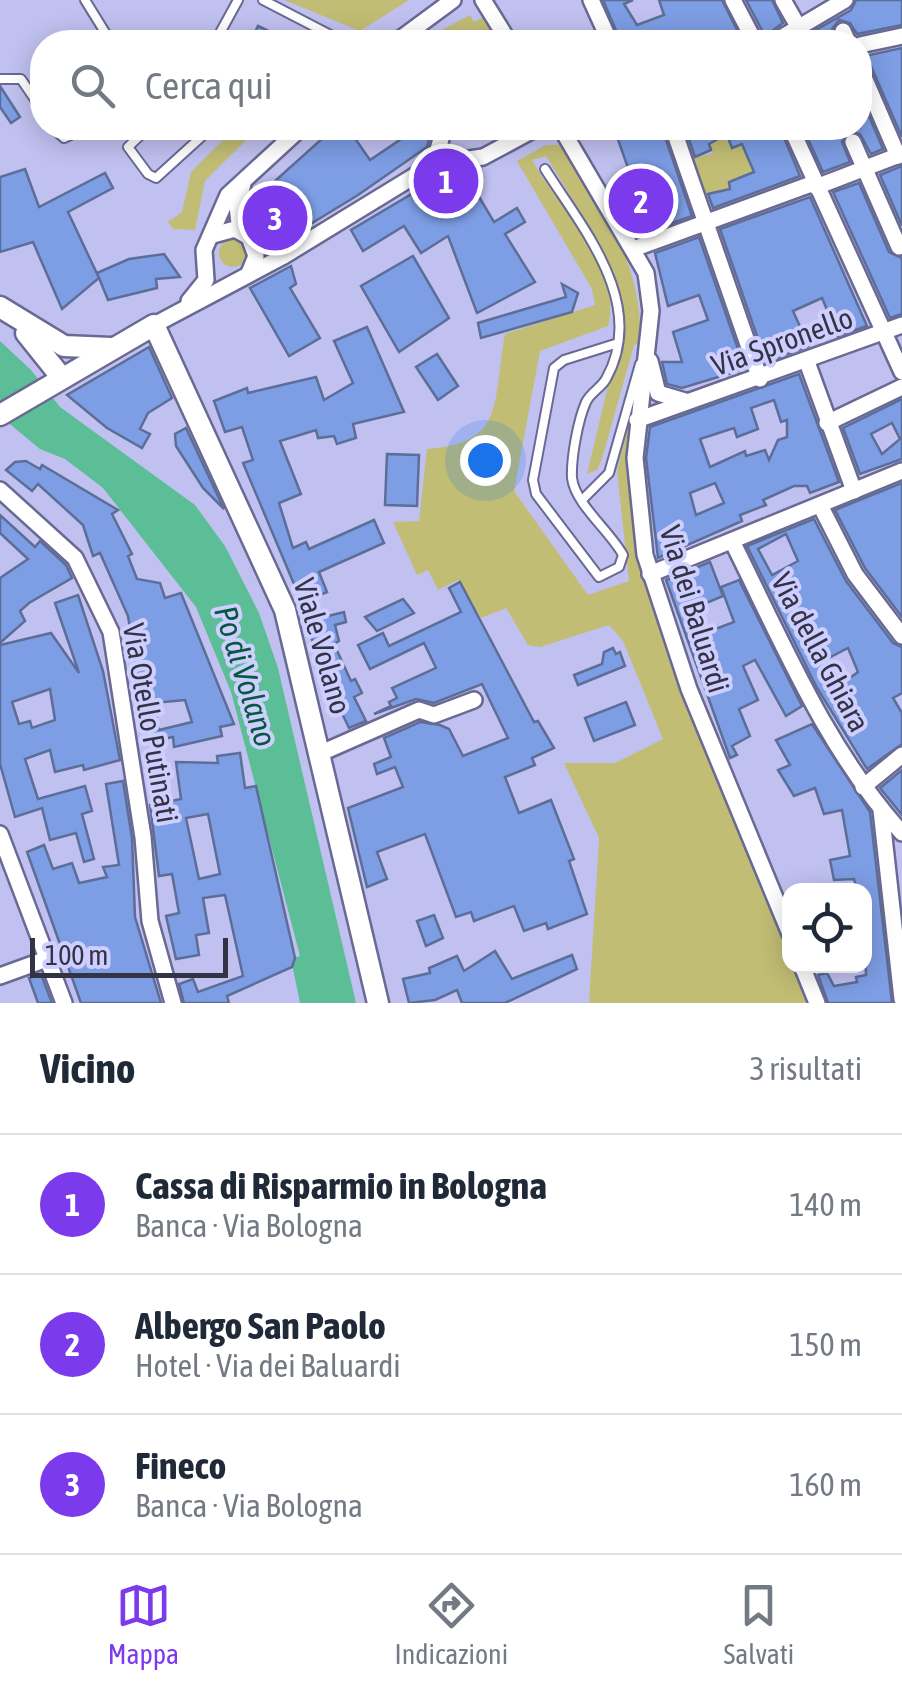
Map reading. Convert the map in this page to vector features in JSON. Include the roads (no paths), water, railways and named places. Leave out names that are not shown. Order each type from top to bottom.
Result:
[{"type":"main road","points":[[0,308],[64,346],[113,347]]},
{"type":"main road","points":[[0,308],[50,358],[55,382]]},
{"type":"main road","points":[[0,415],[162,320]]},
{"type":"main road","name":"Viale Volano","points":[[162,320],[279,592],[321,752],[378,1003]]},
{"type":"street","points":[[413,30],[454,0]]},
{"type":"street","points":[[484,0],[503,30]]},
{"type":"street","points":[[591,0],[605,30]]},
{"type":"street","points":[[733,0],[749,30]]},
{"type":"street","points":[[783,0],[800,30]]},
{"type":"street","points":[[815,30],[839,17]]},
{"type":"street","points":[[872,42],[902,36]]},
{"type":"street","points":[[636,248],[900,155],[872,94]]},
{"type":"street","points":[[162,320],[200,290],[208,269],[204,250],[224,202],[288,140]]},
{"type":"street","points":[[434,164],[441,140]]},
{"type":"street","points":[[162,320],[290,252],[434,164],[483,157],[515,140]]},
{"type":"street","name":"Via dei Baluardi","points":[[569,140],[636,248],[650,286],[648,344],[637,420],[635,495],[650,574],[689,689],[782,915]]},
{"type":"street","points":[[677,140],[760,378]]},
{"type":"street","points":[[796,140],[902,372]]},
{"type":"street","points":[[852,140],[899,247]]},
{"type":"street","points":[[244,181],[236,206],[240,231],[266,254],[290,252]]},
{"type":"street","points":[[213,235],[226,229],[240,231]]},
{"type":"street","points":[[248,273],[254,264],[255,247]]},
{"type":"street","points":[[208,269],[220,279],[232,281]]},
{"type":"street","name":"Via Spronello","points":[[637,420],[902,325]]},
{"type":"street","name":"Via Spronello","points":[[648,344],[658,393],[678,401],[699,400]]},
{"type":"street","points":[[807,362],[854,492]]},
{"type":"street","points":[[827,423],[902,387]]},
{"type":"street","points":[[650,574],[902,472]]},
{"type":"street","name":"Via Otello Putinati","points":[[0,490],[75,558],[110,632],[141,820],[150,922],[173,1003]]},
{"type":"street","points":[[820,505],[854,574],[902,636]]},
{"type":"street","name":"Via della Ghiara","points":[[732,541],[800,678],[863,787],[902,833]]},
{"type":"street","points":[[321,752],[419,710],[434,715],[474,700]]},
{"type":"street","points":[[863,787],[902,756]]},
{"type":"street","points":[[881,810],[902,1000]]},
{"type":"street","points":[[0,834],[44,960],[64,1003]]},
{"type":"street","points":[[0,976],[44,960]]},
{"type":"street","points":[[805,973],[817,1003]]},
{"type":"lane","points":[[85,0],[103,30]]},
{"type":"lane","points":[[221,30],[238,0]]},
{"type":"lane","points":[[263,0],[321,30]]},
{"type":"lane","points":[[0,79],[21,79],[30,92]]},
{"type":"lane","points":[[135,140],[128,147],[148,174],[156,178],[198,140]]},
{"type":"lane","points":[[545,169],[612,279],[618,302],[615,344],[608,376],[584,409],[572,477],[622,555],[619,566],[603,577],[592,572],[536,494],[532,480],[554,368],[560,362],[615,344]]},
{"type":"lane","points":[[583,498],[609,473],[648,344]]},
{"type":"water","name":"Po di Volano","points":[[0,341],[31,370],[60,407],[195,505],[225,546],[259,613],[278,668],[356,1003],[300,1003],[291,959],[300,956],[231,692],[196,607],[103,488],[65,459],[40,449],[0,416]]},
{"type":"place","name":"Cassa di Risparmio in Bologna","points":[[446,181]]},
{"type":"place","name":"Albergo San Paolo","points":[[641,201]]},
{"type":"place","name":"Fineco","points":[[275,218]]}]
